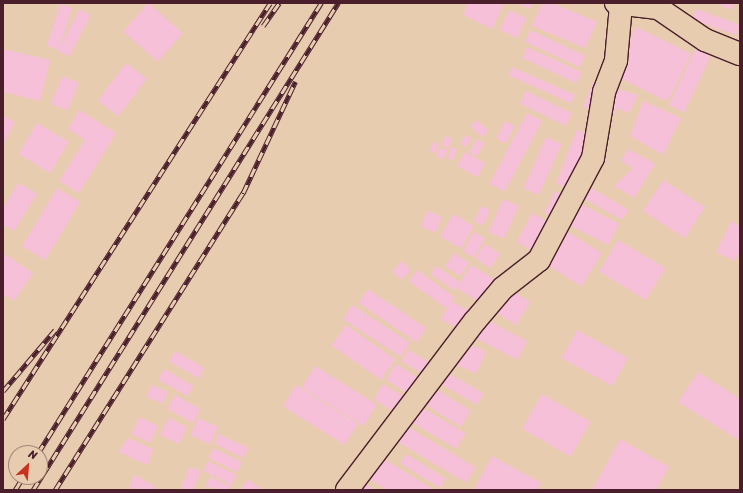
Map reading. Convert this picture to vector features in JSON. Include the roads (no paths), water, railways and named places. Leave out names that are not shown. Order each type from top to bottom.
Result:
[{"type":"street","points":[[347,490],[503,288],[539,260],[593,158],[604,92],[616,60],[618,4],[659,6],[705,40],[740,54]]},
{"type":"railway","points":[[3,419],[270,3]]},
{"type":"railway","points":[[263,26],[279,3]]},
{"type":"railway","points":[[43,445],[321,3]]},
{"type":"railway","points":[[33,490],[338,3]]},
{"type":"railway","points":[[55,490],[243,193],[295,82]]},
{"type":"railway","points":[[3,391],[55,330]]},
{"type":"railway","points":[[15,490],[18,485]]}]
